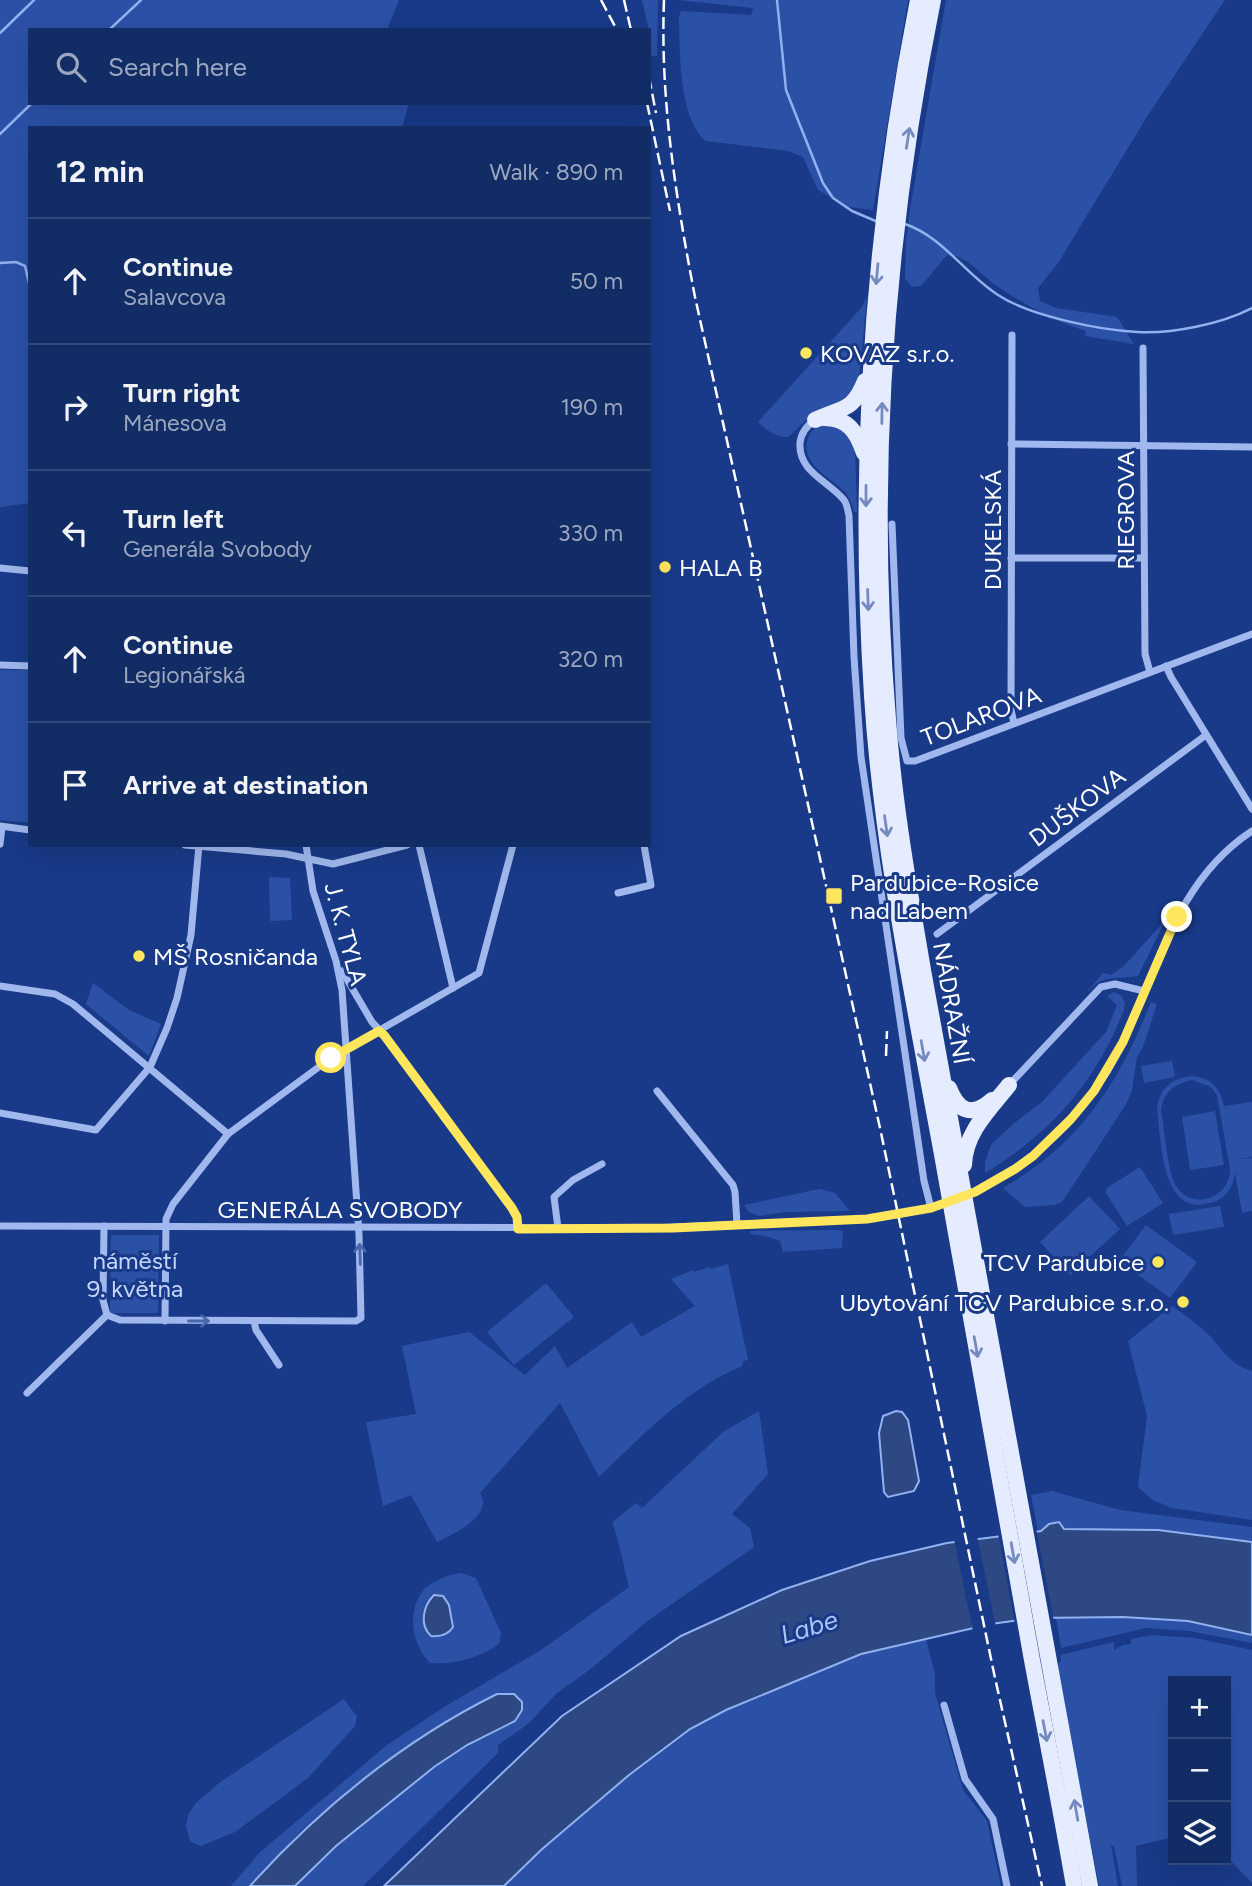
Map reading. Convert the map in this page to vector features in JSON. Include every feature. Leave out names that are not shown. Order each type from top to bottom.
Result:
[{"type":"main road","points":[[887,241],[918,0]]},
{"type":"main road","points":[[891,204],[933,0]]},
{"type":"main road","name":"NÁDRAŽNÍ","points":[[887,241],[870,368],[866,460],[872,694],[880,781],[905,949],[1009,1486]]},
{"type":"main road","name":"NÁDRAŽNÍ","points":[[887,241],[881,481],[883,652],[892,765],[904,855],[963,1192],[1009,1486]]},
{"type":"main road","points":[[815,420],[845,409],[853,403],[859,396],[870,368]]},
{"type":"main road","points":[[815,420],[834,418],[848,424],[858,437],[866,460]]},
{"type":"main road","points":[[940,1067],[954,1101],[965,1110],[981,1108],[1009,1085]]},
{"type":"main road","points":[[963,1192],[964,1152],[967,1142],[1009,1085]]},
{"type":"main road","points":[[1009,1486],[1078,1885]]},
{"type":"street","name":"DUKELSKÁ","points":[[1012,335],[1011,710],[1014,723]]},
{"type":"street","name":"RIEGROVA","points":[[1143,348],[1145,654],[1150,672]]},
{"type":"street","points":[[815,420],[808,425],[801,437],[802,458],[809,469],[844,500],[849,516],[861,757],[924,1181],[931,1208]]},
{"type":"street","points":[[1012,444],[1252,447]]},
{"type":"street","name":"TOLAROVA","points":[[892,524],[901,738],[909,762],[1252,634]]},
{"type":"street","points":[[1011,558],[1144,558]]},
{"type":"street","points":[[0,568],[28,571]]},
{"type":"street","points":[[0,664],[28,666]]},
{"type":"street","points":[[1166,666],[1252,809]]},
{"type":"street","name":"DUŠKOVA","points":[[937,934],[1206,735]]},
{"type":"street","points":[[0,844],[1,827],[28,830]]},
{"type":"street","name":"GENERÁLA SVOBODY","points":[[0,1226],[673,1228],[879,1218],[931,1208],[953,1201],[1024,1163],[1045,1145],[1089,1098],[1117,1054],[1182,907],[1221,858],[1252,831]]},
{"type":"street","points":[[0,1113],[96,1130],[150,1067],[162,1043],[181,982],[195,912],[199,847]]},
{"type":"street","points":[[210,847],[286,854],[333,864],[399,847]]},
{"type":"street","name":"J. K. TYLA","points":[[254,1321],[360,1320],[362,1314],[348,1048],[342,989],[312,886],[306,847]]},
{"type":"street","points":[[419,847],[453,988]]},
{"type":"street","points":[[165,1321],[166,1227],[169,1209],[228,1134],[348,1048],[476,975],[482,967],[512,847]]},
{"type":"street","points":[[618,893],[651,885],[644,847]]},
{"type":"street","points":[[336,961],[379,1031],[512,1208],[517,1217],[518,1229]]},
{"type":"street","points":[[1009,1085],[1101,988],[1115,984],[1144,991]]},
{"type":"street","points":[[0,986],[48,993],[65,999],[228,1134]]},
{"type":"street","points":[[657,1091],[733,1185],[736,1192],[737,1224]]},
{"type":"street","points":[[558,1228],[555,1195],[573,1180],[602,1164]]},
{"type":"street","points":[[104,1226],[103,1300],[107,1315]]},
{"type":"street","points":[[107,1315],[120,1320],[254,1321],[262,1340],[279,1365]]},
{"type":"street","points":[[27,1392],[107,1315]]},
{"type":"street","points":[[943,1704],[965,1779],[993,1819],[1007,1886]]},
{"type":"green space","points":[[0,0],[399,0],[388,28],[28,28],[28,105],[408,105],[403,126],[28,126],[28,503],[0,507]]},
{"type":"green space","points":[[642,0],[658,0],[657,56],[651,56],[651,28],[649,28]]},
{"type":"green space","points":[[678,0],[908,0],[873,210],[848,207],[818,190],[803,157],[788,151],[706,141],[697,130],[685,100],[682,82],[681,11],[751,15],[753,8]]},
{"type":"green space","points":[[946,0],[1225,0],[1148,115],[1058,263],[1038,288],[1040,301],[1056,308],[1117,317],[1134,344],[1085,336],[1086,331],[1029,306],[997,286],[961,258],[947,255],[921,286],[912,287],[905,278],[910,209]]},
{"type":"green space","points":[[867,296],[859,380],[851,401],[811,416],[788,437],[768,431],[758,422],[862,307]]},
{"type":"green space","points":[[825,423],[843,426],[855,446],[857,512],[854,512],[845,492],[819,471],[809,458],[809,435]]},
{"type":"green space","points":[[0,670],[28,670],[28,823],[0,820]]},
{"type":"green space","points":[[269,877],[290,878],[292,920],[270,921]]},
{"type":"green space","points":[[1161,920],[1164,923],[1138,976],[1103,980],[1083,997],[1103,973],[1111,975],[1124,966],[1161,925]]},
{"type":"green space","points":[[93,983],[129,1010],[161,1024],[149,1056],[86,1004]]},
{"type":"green space","points":[[1114,992],[1122,996],[1124,1010],[1085,1083],[1051,1123],[985,1173],[985,1162],[991,1145],[1042,1102],[1106,1032],[1117,1005],[1107,996]]},
{"type":"green space","points":[[1151,1002],[1157,1004],[1137,1057],[1132,1091],[1125,1106],[1062,1202],[1025,1207],[1003,1188],[1031,1170],[1076,1131],[1111,1085]]},
{"type":"green space","points":[[1172,1061],[1175,1077],[1144,1083],[1141,1066]]},
{"type":"green space","points":[[1190,1076],[1204,1078],[1213,1084],[1220,1093],[1224,1106],[1252,1102],[1252,1157],[1233,1160],[1252,1158],[1252,1211],[1242,1213],[1235,1173],[1229,1190],[1214,1202],[1197,1205],[1183,1200],[1174,1190],[1163,1159],[1157,1111],[1160,1097],[1166,1087]],"holes":[[[1192,1080],[1211,1087],[1217,1095],[1230,1169],[1224,1188],[1217,1194],[1200,1200],[1183,1194],[1176,1186],[1168,1161],[1161,1111],[1167,1094],[1180,1084]]]},
{"type":"green space","points":[[1215,1111],[1224,1165],[1190,1170],[1182,1117]]},
{"type":"green space","points":[[1140,1167],[1163,1203],[1127,1226],[1106,1193],[1107,1188]]},
{"type":"green space","points":[[819,1189],[835,1193],[850,1211],[786,1212],[759,1216],[749,1212],[744,1205]]},
{"type":"green space","points":[[1089,1196],[1120,1229],[1070,1275],[1040,1242]]},
{"type":"green space","points":[[1220,1206],[1224,1227],[1173,1235],[1169,1214]]},
{"type":"green space","name":"TCV Pardubice","points":[[1146,1225],[1197,1262],[1170,1298],[1119,1261]]},
{"type":"green space","points":[[751,1231],[843,1231],[842,1248],[783,1252],[780,1241],[750,1234]]},
{"type":"green space","name":"náměstí 9. května","points":[[111,1235],[159,1235],[158,1313],[110,1313]]},
{"type":"green space","points":[[728,1264],[748,1360],[683,1401],[599,1477],[560,1403],[480,1493],[483,1501],[477,1517],[461,1529],[437,1542],[411,1495],[383,1506],[366,1422],[416,1414],[402,1346],[469,1332],[525,1375],[555,1346],[567,1368],[632,1322],[641,1337],[695,1306],[671,1279],[693,1270],[694,1272]]},
{"type":"green space","points":[[546,1283],[574,1317],[514,1365],[487,1332]]},
{"type":"green space","points":[[1172,1306],[1207,1333],[1232,1361],[1252,1371],[1252,1520],[1172,1508],[1153,1500],[1138,1487],[1147,1416],[1128,1341]]},
{"type":"green space","points":[[759,1411],[768,1474],[732,1514],[750,1528],[754,1547],[646,1622],[592,1668],[557,1693],[528,1724],[498,1745],[498,1753],[363,1886],[295,1886],[336,1846],[434,1767],[467,1745],[515,1721],[465,1710],[387,1762],[305,1827],[250,1886],[231,1886],[260,1852],[387,1745],[444,1707],[541,1650],[629,1587],[612,1522],[636,1503],[642,1508],[723,1432]]},
{"type":"green space","points":[[1052,1491],[1120,1510],[1252,1527],[1252,1542],[1158,1530],[1064,1529],[1060,1526],[1038,1532],[1031,1495]]},
{"type":"green space","points":[[461,1573],[476,1578],[501,1633],[499,1644],[466,1660],[430,1663],[419,1647],[414,1629],[417,1601],[425,1588],[440,1579]],"holes":[[[434,1595],[449,1605],[453,1627],[442,1636],[431,1636],[424,1620],[427,1605]]]},
{"type":"green space","points":[[1123,1617],[1188,1621],[1252,1635],[1252,1643],[1189,1631],[1146,1628],[1061,1648],[1056,1618]]},
{"type":"green space","points":[[1152,1635],[1195,1638],[1252,1650],[1252,1883],[1231,1861],[1231,1676],[1168,1676],[1168,1838],[1136,1846],[1137,1886],[1122,1886],[1114,1846],[1111,1845],[1118,1886],[1099,1886],[1057,1667],[1061,1660],[1060,1655],[1114,1642],[1114,1650],[1131,1644],[1131,1639]]},
{"type":"green space","points":[[926,1639],[935,1674],[935,1693],[963,1790],[987,1821],[1001,1886],[504,1886],[541,1850],[629,1775],[690,1729],[726,1710],[861,1654]]},
{"type":"green space","points":[[344,1699],[357,1717],[355,1726],[308,1778],[235,1832],[201,1846],[190,1841],[186,1826],[188,1815],[195,1804],[219,1783]]},
{"type":"water","points":[[896,1411],[902,1412],[908,1420],[919,1481],[914,1491],[888,1497],[884,1492],[879,1433],[883,1416]]},
{"type":"water","name":"Labe","points":[[1059,1522],[1064,1529],[1158,1530],[1252,1542],[1252,1635],[1188,1621],[1123,1617],[1035,1618],[991,1624],[861,1654],[726,1710],[690,1729],[629,1775],[541,1850],[504,1886],[384,1886],[562,1716],[681,1636],[782,1590],[870,1561],[947,1543],[1041,1531],[1049,1524]]},
{"type":"water","points":[[434,1595],[443,1596],[449,1605],[453,1627],[446,1634],[438,1636],[431,1636],[427,1632],[424,1621],[425,1610]]},
{"type":"water","points":[[497,1694],[514,1694],[522,1702],[522,1710],[515,1721],[467,1745],[434,1767],[336,1846],[295,1886],[250,1886],[305,1830],[364,1778],[429,1733]]},
{"type":"pier","points":[[1036,1528],[1054,1622],[1015,1624],[998,1533]]},
{"type":"pier","points":[[977,1536],[996,1627],[973,1631],[954,1539]]},
{"type":"waterway","points":[[0,33],[34,0]]},
{"type":"waterway","points":[[111,28],[141,0]]},
{"type":"waterway","points":[[777,0],[786,90],[823,183],[833,198],[852,211],[878,222]]},
{"type":"waterway","points":[[0,134],[30,105]]},
{"type":"waterway","points":[[905,224],[931,238],[998,295],[1012,303],[1065,321],[1121,331],[1181,330],[1211,323],[1252,308]]},
{"type":"waterway","points":[[0,263],[16,262],[25,266],[28,279]]},
{"type":"railway","points":[[601,0],[616,28]]},
{"type":"railway","points":[[624,0],[631,28]]},
{"type":"railway","points":[[664,0],[667,112],[695,297],[880,1128],[995,1678],[1042,1886]]},
{"type":"railway","points":[[651,87],[656,113]]},
{"type":"railway","points":[[647,105],[670,211]]},
{"type":"railway","points":[[886,1056],[887,1031]]},
{"type":"place","name":"KOVAZ s.r.o.","points":[[806,353]]},
{"type":"place","name":"HALA B","points":[[665,567]]},
{"type":"place","name":"Pardubice-Rosice nad Labem","points":[[834,896]]},
{"type":"place","name":"MŠ Rosničanda","points":[[139,956]]},
{"type":"place","name":"TCV Pardubice","points":[[1158,1262]]},
{"type":"place","name":"Ubytování TCV Pardubice s.r.o.","points":[[1183,1302]]},
{"type":"route","points":[[331,1058],[379,1031],[384,1035],[512,1208],[517,1217],[518,1229],[673,1228],[890,1216],[942,1205],[982,1188],[1024,1163],[1071,1119],[1102,1080],[1117,1054],[1177,917]]}]
